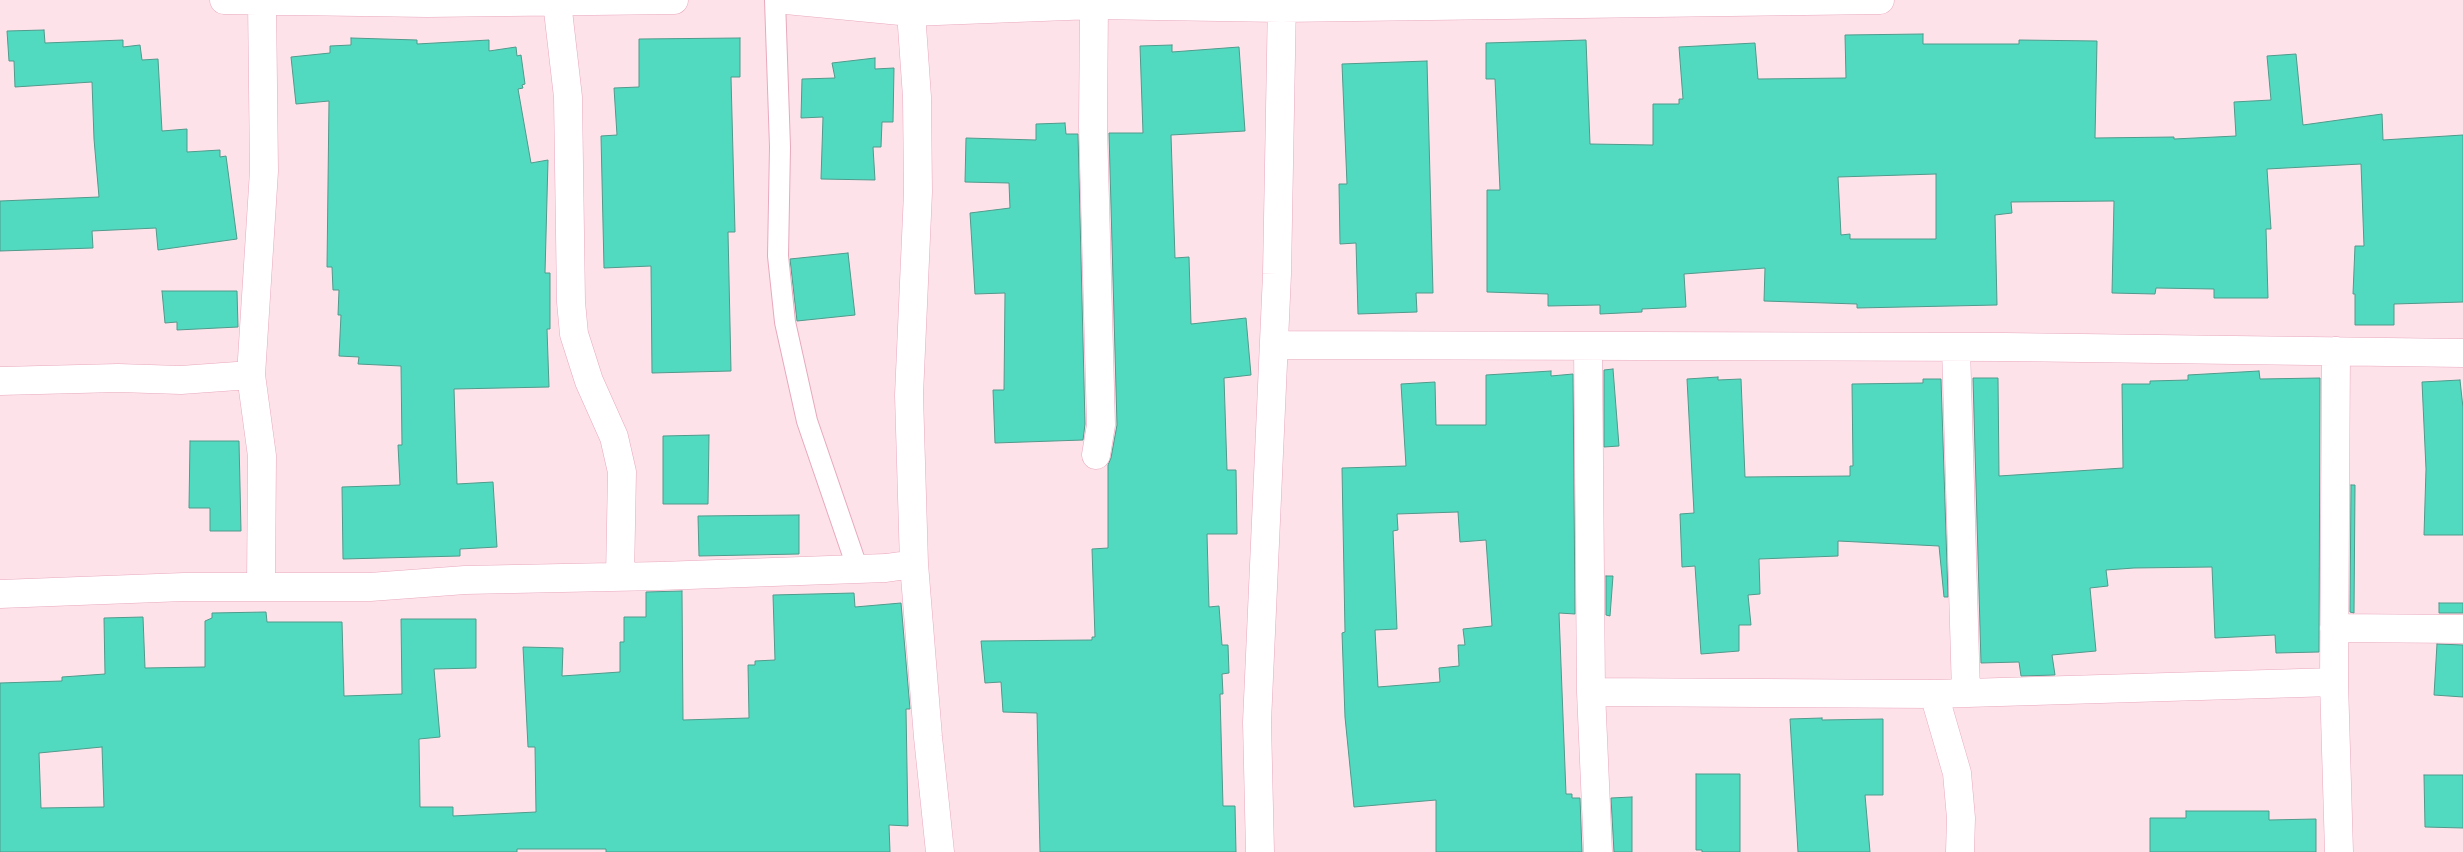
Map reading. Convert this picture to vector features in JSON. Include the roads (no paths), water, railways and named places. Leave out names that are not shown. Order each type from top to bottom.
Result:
[{"type":"street","points":[[224,0],[405,3],[674,0]]},
{"type":"street","points":[[786,0],[911,12],[1094,5],[1880,0]]},
{"type":"street","points":[[261,586],[262,456],[251,375],[264,171],[262,1]]},
{"type":"street","points":[[557,2],[568,96],[571,302],[574,334],[595,398],[614,437],[622,472],[620,577]]},
{"type":"street","points":[[1260,852],[1257,722],[1274,346],[1282,4]]},
{"type":"street","points":[[1094,5],[1094,136],[1101,425],[1096,455]]},
{"type":"street","points":[[911,12],[917,97],[918,192],[909,396],[914,564],[928,737],[940,852]]},
{"type":"street","points":[[1274,346],[1956,347],[2463,353]]},
{"type":"street","points":[[1588,347],[1591,692],[1598,852]]},
{"type":"street","points":[[1956,347],[1966,693]]},
{"type":"street","points":[[2336,351],[2334,682],[2339,852]]},
{"type":"street","points":[[0,381],[118,378],[181,380],[251,375]]},
{"type":"street","points":[[0,594],[261,586],[370,587],[465,580],[620,577],[857,567],[886,568],[914,564]]},
{"type":"street","points":[[2334,628],[2463,629]]},
{"type":"street","points":[[1591,692],[1934,694],[2334,682]]},
{"type":"street","points":[[1934,694],[1957,773],[1961,818],[1960,852]]},
{"type":"lane","points":[[775,0],[780,146],[778,256],[785,322],[807,421],[857,567]]}]
